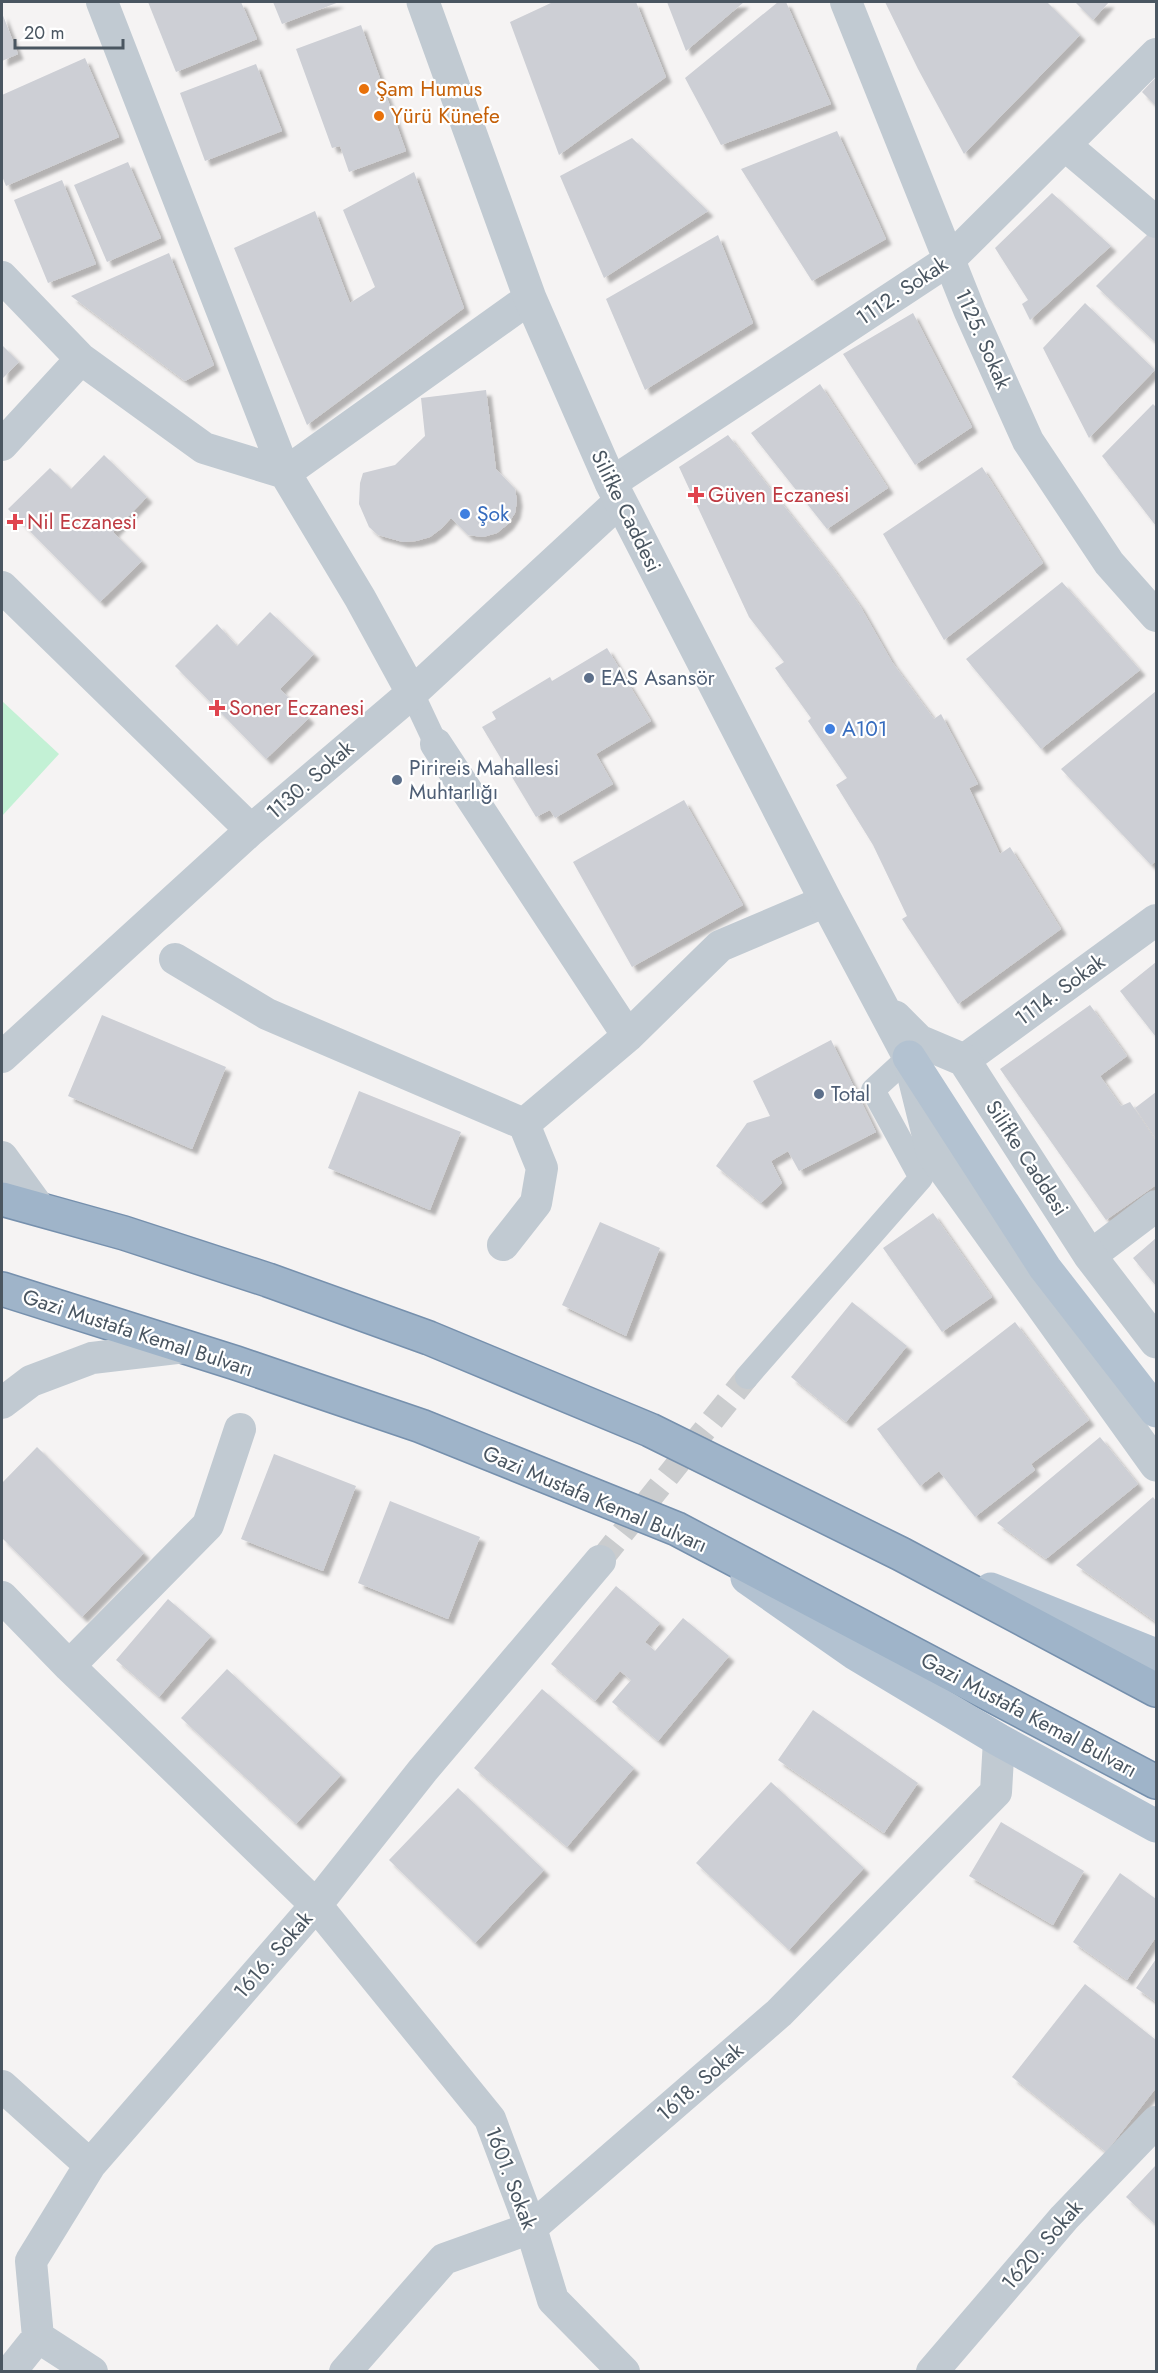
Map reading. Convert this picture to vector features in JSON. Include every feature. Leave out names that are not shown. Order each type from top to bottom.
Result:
[{"type":"highway","points":[[2,1199],[124,1233],[268,1280],[429,1338],[650,1430],[901,1554],[1156,1690]]},
{"type":"highway","name":"Gazi Mustafa Kemal Bulvarı","points":[[2,1290],[185,1347],[421,1426],[677,1529],[1156,1782]]},
{"type":"main road","points":[[909,1057],[1045,1268],[1156,1411]]},
{"type":"main road","points":[[677,1529],[854,1653],[999,1740],[1156,1826]]},
{"type":"main road","points":[[901,1554],[1156,1655]]},
{"type":"street","points":[[102,2],[285,472],[360,598],[412,693],[436,744],[628,1036]]},
{"type":"street","name":"Silifke Caddesi","points":[[423,2],[530,298],[615,493],[909,1057],[933,1154],[1156,1466]]},
{"type":"street","name":"1125. Sokak","points":[[848,3],[970,312],[1028,441],[1109,563],[1156,616]]},
{"type":"street","name":"1112. Sokak","points":[[615,493],[949,260],[1156,54]]},
{"type":"street","points":[[1066,146],[1156,222]]},
{"type":"street","points":[[2,277],[81,359],[204,448],[285,472]]},
{"type":"street","points":[[285,472],[530,298]]},
{"type":"street","points":[[2,445],[81,359]]},
{"type":"street","name":"1130. Sokak","points":[[2,1057],[252,830],[412,693],[615,493]]},
{"type":"street","points":[[2,587],[252,830]]},
{"type":"street","points":[[524,1124],[628,1036],[720,946],[826,901]]},
{"type":"street","name":"1114. Sokak","points":[[964,1060],[1156,920]]},
{"type":"street","points":[[175,959],[267,1014],[524,1124],[542,1168],[536,1203],[503,1245]]},
{"type":"street","name":"Silifke Caddesi","points":[[878,999],[919,1041],[964,1060],[1090,1256],[1156,1342]]},
{"type":"street","points":[[747,1377],[921,1178],[873,1090],[909,1057]]},
{"type":"street","points":[[2,1157],[39,1208]]},
{"type":"street","points":[[1090,1256],[1156,1206]]},
{"type":"street","points":[[2,1403],[31,1381],[92,1358],[185,1347]]},
{"type":"street","points":[[69,1666],[208,1525],[240,1429]]},
{"type":"street","name":"1616. Sokak","points":[[38,2337],[31,2261],[90,2165],[316,1905],[423,1770],[600,1561]]},
{"type":"street","name":"1601. Sokak","points":[[2,1597],[69,1666],[316,1905],[490,2119],[531,2228],[553,2300],[624,2372]]},
{"type":"street","name":"1618. Sokak","points":[[345,2372],[444,2259],[531,2228],[779,2013],[996,1792],[999,1740]]},
{"type":"street","points":[[2,2086],[90,2165]]},
{"type":"street","name":"1620. Sokak","points":[[932,2372],[1064,2218],[1156,2122]]},
{"type":"street","points":[[10,2372],[38,2337],[92,2372]]},
{"type":"green space","points":[[2,701],[59,754],[2,816]]},
{"type":"building","points":[[148,2],[241,2],[257,39],[176,72]]},
{"type":"building","points":[[273,2],[339,2],[282,24]]},
{"type":"building","points":[[553,2],[636,2],[666,77],[559,155],[510,22]]},
{"type":"building","points":[[667,2],[744,2],[686,51]]},
{"type":"building","points":[[778,2],[786,2],[831,104],[721,145],[685,78]]},
{"type":"building","points":[[885,2],[1047,2],[1080,35],[964,154]]},
{"type":"building","points":[[1075,2],[1109,2],[1093,20]]},
{"type":"building","points":[[2,13],[18,54],[2,61]]},
{"type":"building","points":[[361,25],[406,151],[349,172],[340,146],[332,148],[296,49]]},
{"type":"building","points":[[85,58],[119,137],[6,186],[2,176],[2,95]]},
{"type":"building","points":[[256,64],[282,131],[205,161],[180,93]]},
{"type":"building","points":[[1156,77],[1156,106],[1142,92]]},
{"type":"building","points":[[837,131],[886,239],[812,281],[741,169]]},
{"type":"building","points":[[632,138],[708,211],[604,278],[560,176]]},
{"type":"building","points":[[128,162],[161,238],[107,262],[74,185]]},
{"type":"building","points":[[414,172],[464,308],[307,425],[234,248],[315,211],[350,303],[375,287],[343,210]]},
{"type":"building","points":[[62,180],[96,264],[48,283],[14,200]]},
{"type":"building","points":[[1052,193],[1111,246],[1030,320],[1022,304],[1028,300],[995,248]]},
{"type":"building","points":[[1152,230],[1156,233],[1156,343],[1096,286]]},
{"type":"building","points":[[718,235],[753,323],[645,390],[606,299]]},
{"type":"building","points":[[169,253],[214,365],[185,381],[71,296]]},
{"type":"building","points":[[1085,303],[1155,370],[1089,438],[1043,348]]},
{"type":"building","points":[[913,313],[972,427],[915,465],[843,354]]},
{"type":"building","points":[[2,345],[19,362],[2,379]]},
{"type":"building","points":[[820,384],[888,488],[827,529],[751,433]]},
{"type":"building","points":[[486,390],[496,469],[515,489],[517,501],[515,513],[508,524],[497,533],[483,537],[468,535],[451,518],[430,537],[416,541],[403,542],[378,535],[369,527],[359,504],[363,473],[395,465],[425,436],[421,398]]},
{"type":"building","points":[[1153,404],[1156,407],[1156,526],[1102,456]]},
{"type":"building","points":[[728,435],[832,567],[860,606],[892,662],[934,719],[941,714],[978,784],[969,788],[1000,854],[1010,847],[1061,929],[958,1004],[902,919],[907,916],[873,845],[836,785],[847,778],[808,721],[811,718],[775,668],[784,662],[749,617],[679,467]]},
{"type":"building","points":[[104,455],[147,497],[113,532],[142,561],[100,602],[8,509],[50,468],[71,489]]},
{"type":"building","points":[[982,467],[1043,563],[944,640],[883,534]]},
{"type":"building","points":[[1062,582],[1140,670],[1041,749],[966,659]]},
{"type":"building","points":[[270,612],[314,654],[280,689],[309,718],[266,759],[175,666],[217,624],[237,646]]},
{"type":"building","points":[[607,648],[651,721],[596,754],[613,784],[555,818],[550,810],[536,817],[482,727],[496,719],[492,712],[550,677],[552,681]]},
{"type":"building","points":[[1156,691],[1156,861],[1151,865],[1061,769]]},
{"type":"building","points":[[684,800],[743,905],[632,967],[573,862]]},
{"type":"building","points":[[1156,962],[1156,1037],[1120,991]]},
{"type":"building","points":[[1090,1005],[1127,1056],[1100,1076],[1121,1106],[1130,1102],[1156,1141],[1156,1185],[1106,1220],[1000,1069]]},
{"type":"building","points":[[102,1015],[226,1067],[192,1149],[68,1096]]},
{"type":"building","points":[[831,1040],[876,1132],[799,1171],[788,1151],[771,1161],[782,1183],[761,1203],[716,1166],[747,1123],[770,1116],[753,1081]]},
{"type":"building","points":[[359,1091],[461,1132],[430,1210],[328,1168]]},
{"type":"building","points":[[1156,1092],[1156,1139],[1135,1108]]},
{"type":"building","points":[[933,1213],[992,1297],[942,1332],[883,1248]]},
{"type":"building","points":[[600,1222],[660,1248],[626,1336],[562,1305]]},
{"type":"building","points":[[1156,1238],[1156,1286],[1133,1258]]},
{"type":"building","points":[[852,1302],[907,1346],[846,1422],[791,1377]]},
{"type":"building","points":[[1015,1322],[1089,1420],[1031,1464],[1035,1470],[975,1517],[939,1471],[920,1486],[877,1429]]},
{"type":"building","points":[[1100,1437],[1138,1484],[1046,1559],[997,1523]]},
{"type":"building","points":[[37,1447],[144,1553],[82,1617],[2,1538],[2,1483]]},
{"type":"building","points":[[274,1454],[356,1486],[323,1571],[241,1539]]},
{"type":"building","points":[[1153,1497],[1156,1501],[1156,1622],[1076,1565]]},
{"type":"building","points":[[390,1501],[480,1537],[448,1619],[358,1583]]},
{"type":"building","points":[[616,1586],[660,1623],[645,1642],[655,1651],[683,1618],[729,1656],[658,1741],[612,1702],[631,1680],[620,1671],[595,1701],[551,1664]]},
{"type":"building","points":[[168,1599],[211,1636],[159,1697],[116,1660]]},
{"type":"building","points":[[227,1669],[341,1775],[296,1824],[181,1718]]},
{"type":"building","points":[[542,1689],[634,1768],[567,1847],[474,1768]]},
{"type":"building","points":[[813,1710],[918,1783],[884,1833],[778,1760]]},
{"type":"building","points":[[771,1782],[864,1868],[789,1950],[696,1863]]},
{"type":"building","points":[[458,1788],[544,1870],[475,1943],[389,1860]]},
{"type":"building","points":[[1001,1822],[1084,1871],[1053,1925],[969,1876]]},
{"type":"building","points":[[1120,1873],[1156,1899],[1156,1937],[1127,1980],[1073,1942]]},
{"type":"building","points":[[1156,1959],[1156,2002],[1136,1988]]},
{"type":"building","points":[[1085,1984],[1156,2040],[1156,2088],[1106,2152],[1012,2077]]},
{"type":"building","points":[[1156,2165],[1156,2225],[1126,2197]]},
{"type":"tunnel","points":[[600,1561],[747,1377]]},
{"type":"place","name":"Şam Humus","points":[[364,89]]},
{"type":"place","name":"Yürü Künefe","points":[[379,116]]},
{"type":"place","name":"Güven Eczanesi","points":[[696,495]]},
{"type":"place","name":"Şok","points":[[465,514]]},
{"type":"place","name":"Nil Eczanesi","points":[[15,522]]},
{"type":"place","name":"EAS Asansör","points":[[589,678]]},
{"type":"place","name":"Soner Eczanesi","points":[[217,708]]},
{"type":"place","name":"A101","points":[[830,729]]},
{"type":"place","name":"Pirireis Mahallesi Muhtarlığı","points":[[397,780]]},
{"type":"place","name":"Total","points":[[819,1094]]}]
